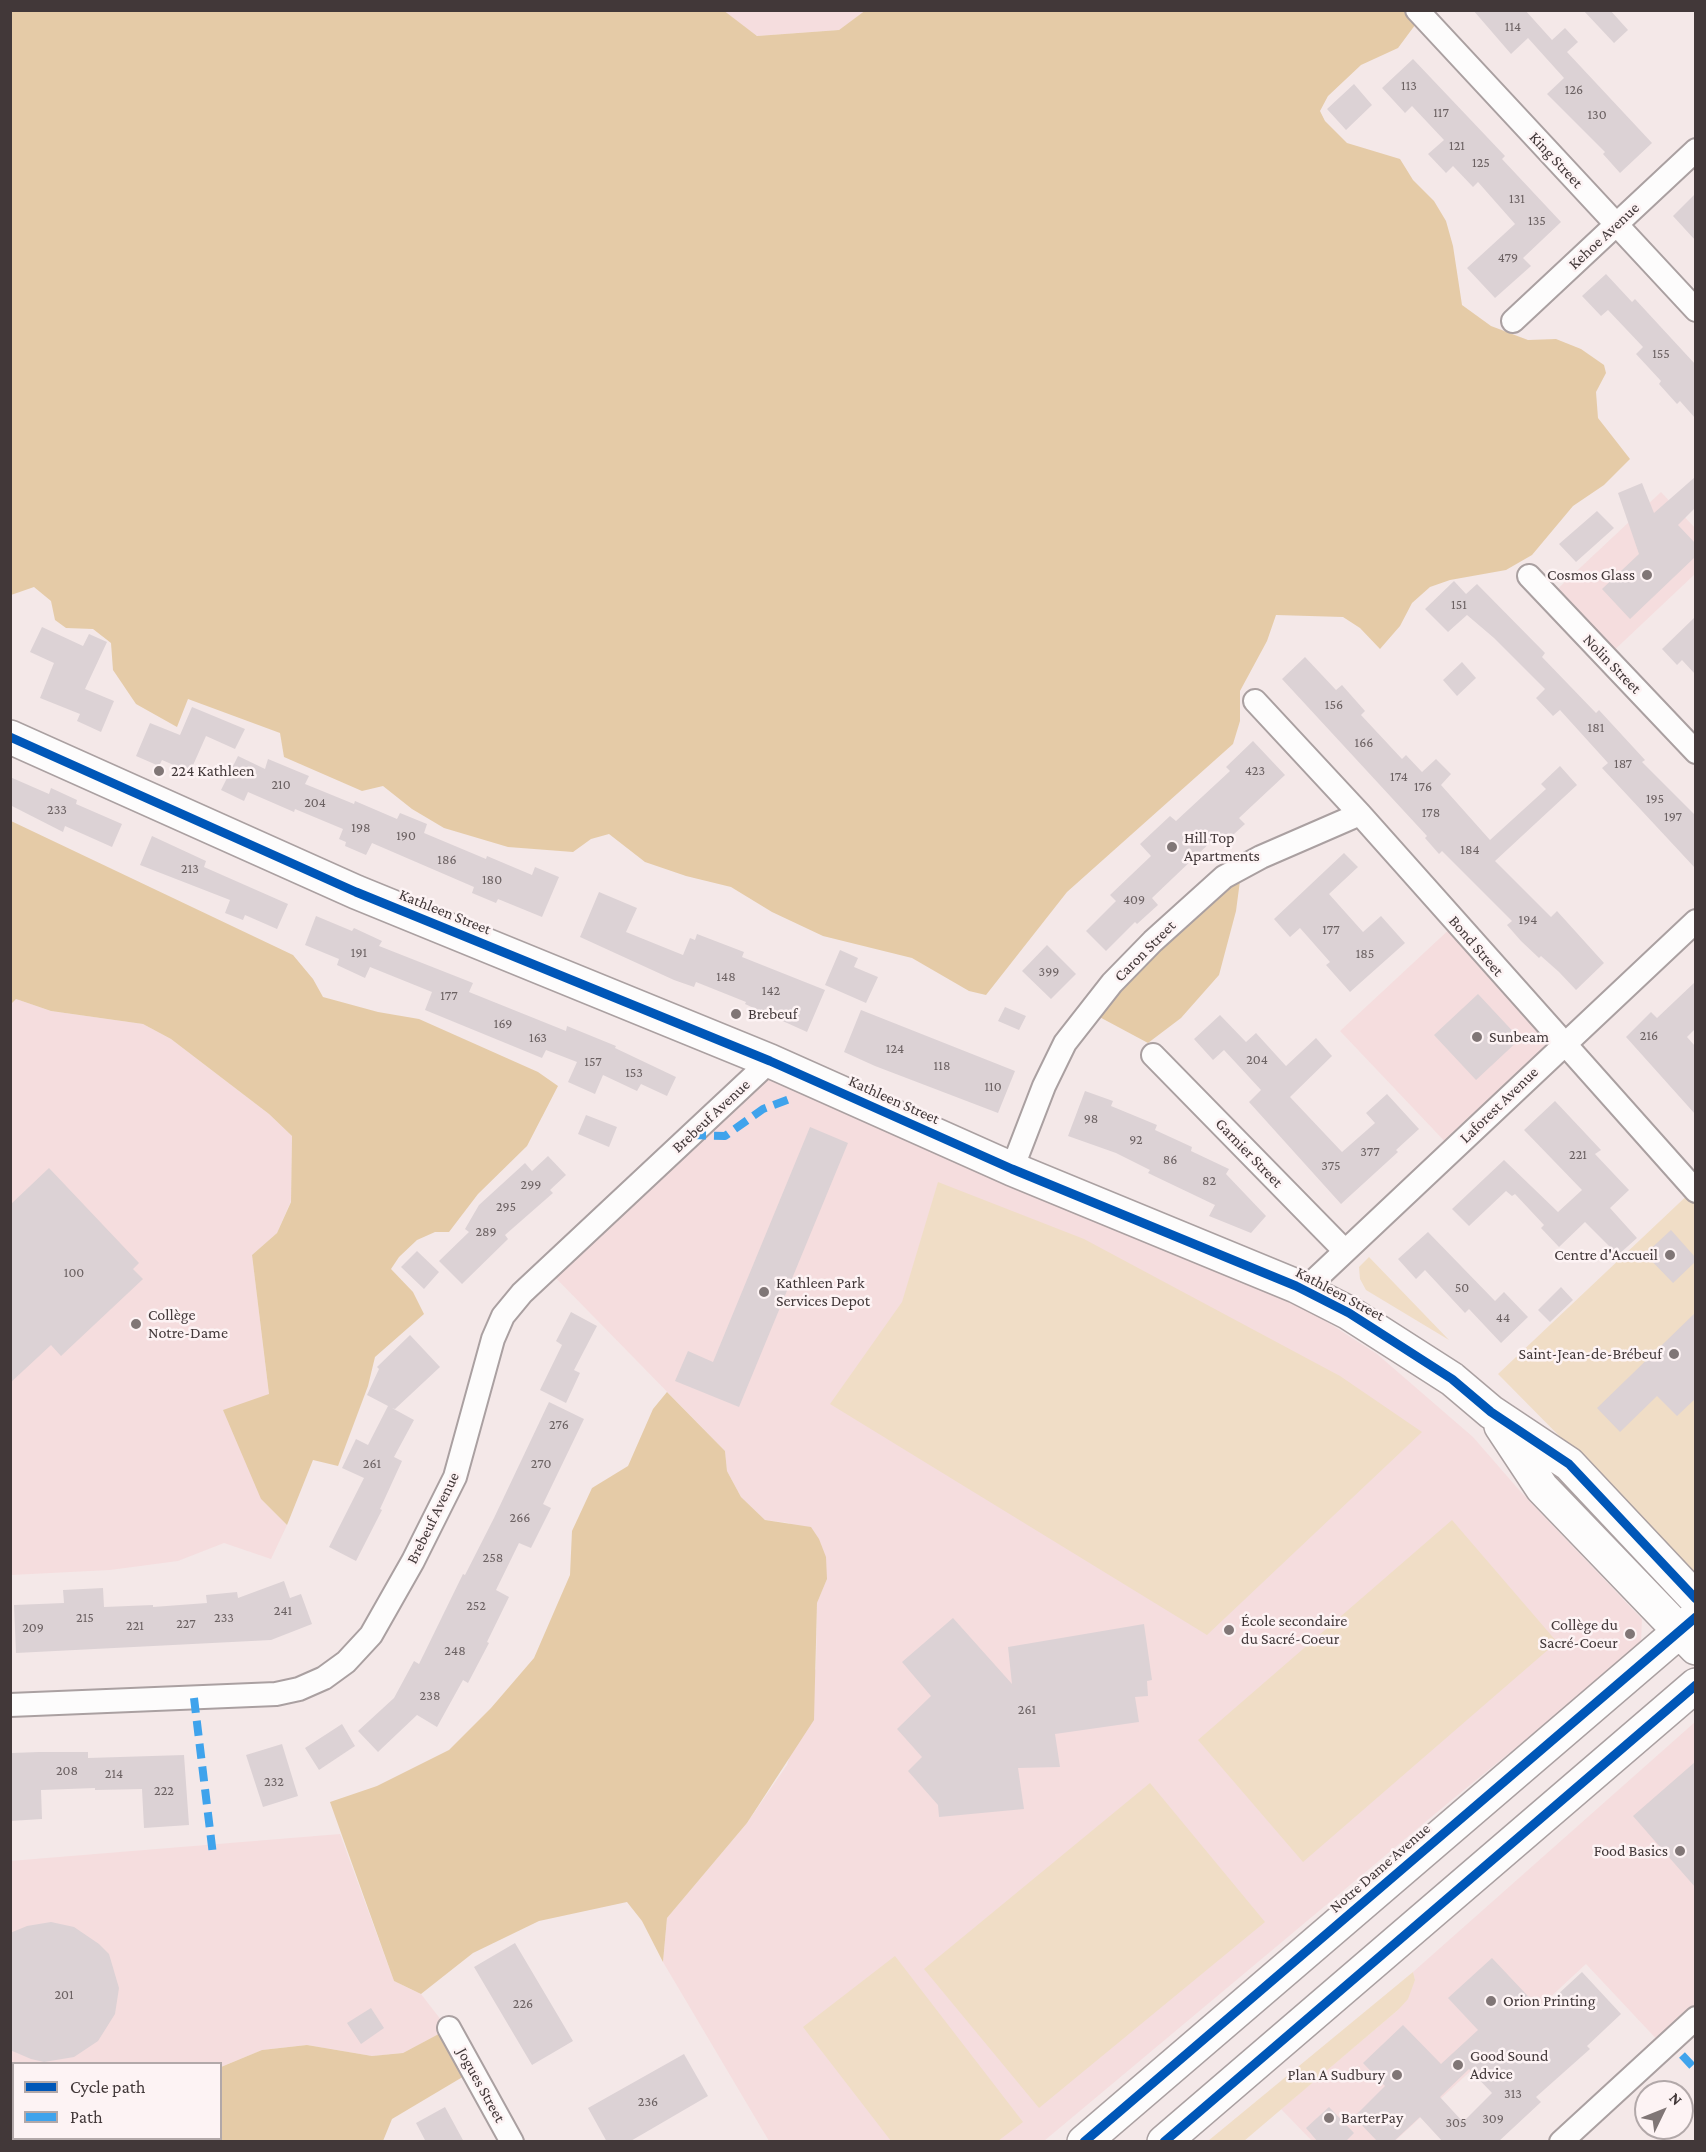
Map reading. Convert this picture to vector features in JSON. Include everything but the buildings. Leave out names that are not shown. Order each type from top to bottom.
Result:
[{"type":"street","name":"King Street","points":[[1417,10],[1695,310]]},
{"type":"street","name":"Kehoe Avenue","points":[[1513,321],[1695,150]]},
{"type":"street","name":"Nolin Street","points":[[1529,576],[1695,752]]},
{"type":"street","name":"Bond Street","points":[[1256,701],[1360,814],[1695,1191]]},
{"type":"street","name":"Kathleen Street","points":[[10,737],[356,891],[770,1061],[1012,1168],[1304,1290],[1397,1342],[1452,1379],[1491,1412],[1569,1464],[1695,1599]]},
{"type":"street","name":"Caron Street","points":[[1012,1168],[1044,1086],[1065,1043],[1112,983],[1153,941],[1224,877],[1261,857],[1360,814]]},
{"type":"street","name":"Laforest Avenue","points":[[1304,1290],[1695,921]]},
{"type":"street","name":"Garnier Street","points":[[1153,1055],[1345,1251]]},
{"type":"street","name":"Brebeuf Avenue","points":[[10,1705],[276,1694],[298,1689],[324,1678],[346,1662],[371,1635],[413,1561],[455,1477],[493,1340],[503,1316],[522,1293],[770,1061]]},
{"type":"street","name":"Kathleen Street","points":[[1491,1412],[1542,1488],[1690,1632]]},
{"type":"street","name":"Notre Dame Avenue","points":[[1084,2142],[1690,1632]]},
{"type":"street","points":[[1164,2142],[1695,1685]]},
{"type":"street","points":[[1561,2142],[1695,2018]]},
{"type":"street","name":"Jogues Street","points":[[450,2028],[512,2142]]},
{"type":"shaded area","points":[[723,10],[757,36],[839,30],[866,10],[1415,11],[1421,17],[1398,48],[1361,65],[1328,96],[1320,111],[1325,121],[1347,143],[1400,159],[1413,180],[1434,201],[1446,221],[1453,246],[1462,305],[1491,326],[1528,340],[1556,339],[1581,349],[1604,365],[1606,373],[1596,392],[1598,418],[1630,459],[1604,485],[1573,506],[1532,555],[1506,570],[1450,580],[1430,587],[1412,603],[1400,626],[1380,649],[1360,628],[1343,617],[1276,615],[1267,641],[1240,691],[1240,721],[1233,744],[1067,892],[986,995],[969,991],[912,958],[823,936],[772,912],[731,887],[686,876],[645,862],[609,834],[591,839],[573,852],[508,847],[444,828],[412,809],[383,786],[362,791],[284,757],[280,733],[188,699],[177,727],[136,704],[113,670],[111,643],[93,629],[66,628],[55,620],[51,601],[34,587],[11,595],[10,11]]},
{"type":"shaded area","points":[[723,11],[866,11],[839,30],[757,36]]},
{"type":"shaded area","points":[[1661,492],[1695,528],[1695,574],[1607,657],[1550,596]]},
{"type":"shaded area","points":[[11,821],[293,955],[313,979],[323,997],[378,1012],[419,1019],[538,1072],[558,1086],[527,1146],[478,1194],[449,1232],[435,1232],[417,1240],[399,1257],[391,1269],[413,1292],[424,1314],[375,1357],[368,1386],[338,1466],[313,1460],[287,1525],[261,1499],[223,1410],[269,1394],[252,1255],[277,1233],[291,1202],[292,1136],[269,1114],[171,1039],[143,1024],[51,1011],[16,999],[11,1004]]},
{"type":"shaded area","points":[[1241,873],[1236,911],[1219,975],[1181,1018],[1148,1043],[1092,1013]]},
{"type":"shaded area","points":[[1454,925],[1562,1044],[1451,1148],[1340,1031]]},
{"type":"shaded area","name":"Collège Notre-Dame","points":[[16,999],[51,1011],[143,1024],[171,1039],[269,1114],[292,1136],[291,1201],[277,1233],[252,1255],[269,1394],[261,1499],[287,1525],[271,1559],[224,1543],[178,1561],[110,1570],[11,1575],[10,1004]]},
{"type":"shaded area","name":"École secondaire du Sacré-Coeur","points":[[768,1061],[1232,1261],[1377,1354],[1473,1437],[1520,1491],[1642,1619],[1641,1642],[1630,1655],[1454,1798],[1044,2141],[769,2141],[663,1962],[667,1918],[747,1823],[787,1765],[816,1668],[817,1603],[827,1579],[789,1523],[765,1520],[741,1497],[727,1471],[725,1451],[546,1268]]},
{"type":"shaded area","points":[[938,1182],[1084,1239],[1340,1376],[1422,1432],[1207,1635],[830,1404],[902,1302]]},
{"type":"shaded area","points":[[1695,1188],[1695,1572],[1681,1570],[1577,1454],[1498,1374]]},
{"type":"shaded area","points":[[1369,1257],[1449,1340],[1366,1290],[1360,1279],[1359,1267]]},
{"type":"shaded area","points":[[667,1392],[725,1451],[727,1471],[741,1497],[765,1520],[811,1527],[819,1539],[826,1557],[827,1579],[817,1603],[814,1720],[747,1823],[667,1918],[663,1962],[642,1921],[627,1902],[539,1921],[473,1953],[421,1994],[394,1981],[330,1802],[377,1786],[449,1750],[491,1708],[534,1658],[570,1575],[572,1531],[592,1488],[628,1466],[653,1409]]},
{"type":"shaded area","points":[[1452,1520],[1557,1642],[1303,1862],[1198,1740]]},
{"type":"shaded area","points":[[1695,1722],[1695,2016],[1663,2046],[1586,1964],[1395,2141],[1312,2141],[1281,2109],[1398,2010],[1415,1980],[1413,1972]]},
{"type":"shaded area","points":[[1150,1783],[1265,1922],[1039,2108],[924,1969]]},
{"type":"shaded area","points":[[340,1834],[394,1981],[421,1994],[448,2029],[403,2053],[372,2056],[307,2045],[262,2050],[222,2067],[222,2062],[12,2062],[12,2134],[10,1861]]},
{"type":"shaded area","points":[[895,1956],[1023,2122],[998,2141],[891,2141],[803,2027]]},
{"type":"shaded area","points":[[1413,1972],[1415,1980],[1408,1999],[1398,2010],[1244,2141],[1208,2141]]},
{"type":"shaded area","points":[[448,2029],[471,2072],[392,2119],[383,2141],[11,2142],[10,2133],[12,2140],[222,2140],[222,2067],[262,2050],[307,2045],[372,2056],[403,2053]]},
{"type":"marked path","points":[[691,1135],[725,1136],[763,1109],[792,1098]]},
{"type":"marked path","points":[[194,1698],[213,1855]]},
{"type":"marked path","points":[[1682,2055],[1696,2070]]},
{"type":"cycle path","points":[[10,737],[356,892],[770,1061],[1012,1169],[1296,1286],[1349,1313],[1452,1379],[1491,1412],[1569,1464],[1696,1599]]},
{"type":"cycle path","points":[[1084,2142],[1696,1617]]},
{"type":"cycle path","points":[[1164,2142],[1696,1685]]},
{"type":"place","name":"Cosmos Glass","points":[[1647,575]]},
{"type":"place","name":"224 Kathleen","points":[[159,771]]},
{"type":"place","name":"Hill Top Apartments","points":[[1172,847]]},
{"type":"place","name":"Brebeuf","points":[[736,1014]]},
{"type":"place","name":"Sunbeam","points":[[1477,1037]]},
{"type":"place","name":"Centre d'Accueil","points":[[1670,1255]]},
{"type":"place","name":"Kathleen Park Services Depot","points":[[764,1292]]},
{"type":"place","name":"Collège Notre-Dame","points":[[136,1324]]},
{"type":"place","name":"Saint-Jean-de-Brébeuf","points":[[1674,1354]]},
{"type":"place","name":"École secondaire du Sacré-Coeur","points":[[1229,1630]]},
{"type":"place","name":"Collège du Sacré-Coeur","points":[[1630,1634]]},
{"type":"place","name":"Food Basics","points":[[1680,1851]]},
{"type":"place","name":"Orion Printing","points":[[1491,2001]]},
{"type":"place","name":"Good Sound Advice","points":[[1458,2065]]},
{"type":"place","name":"Plan A Sudbury","points":[[1397,2075]]},
{"type":"place","name":"BarterPay","points":[[1329,2118]]}]
